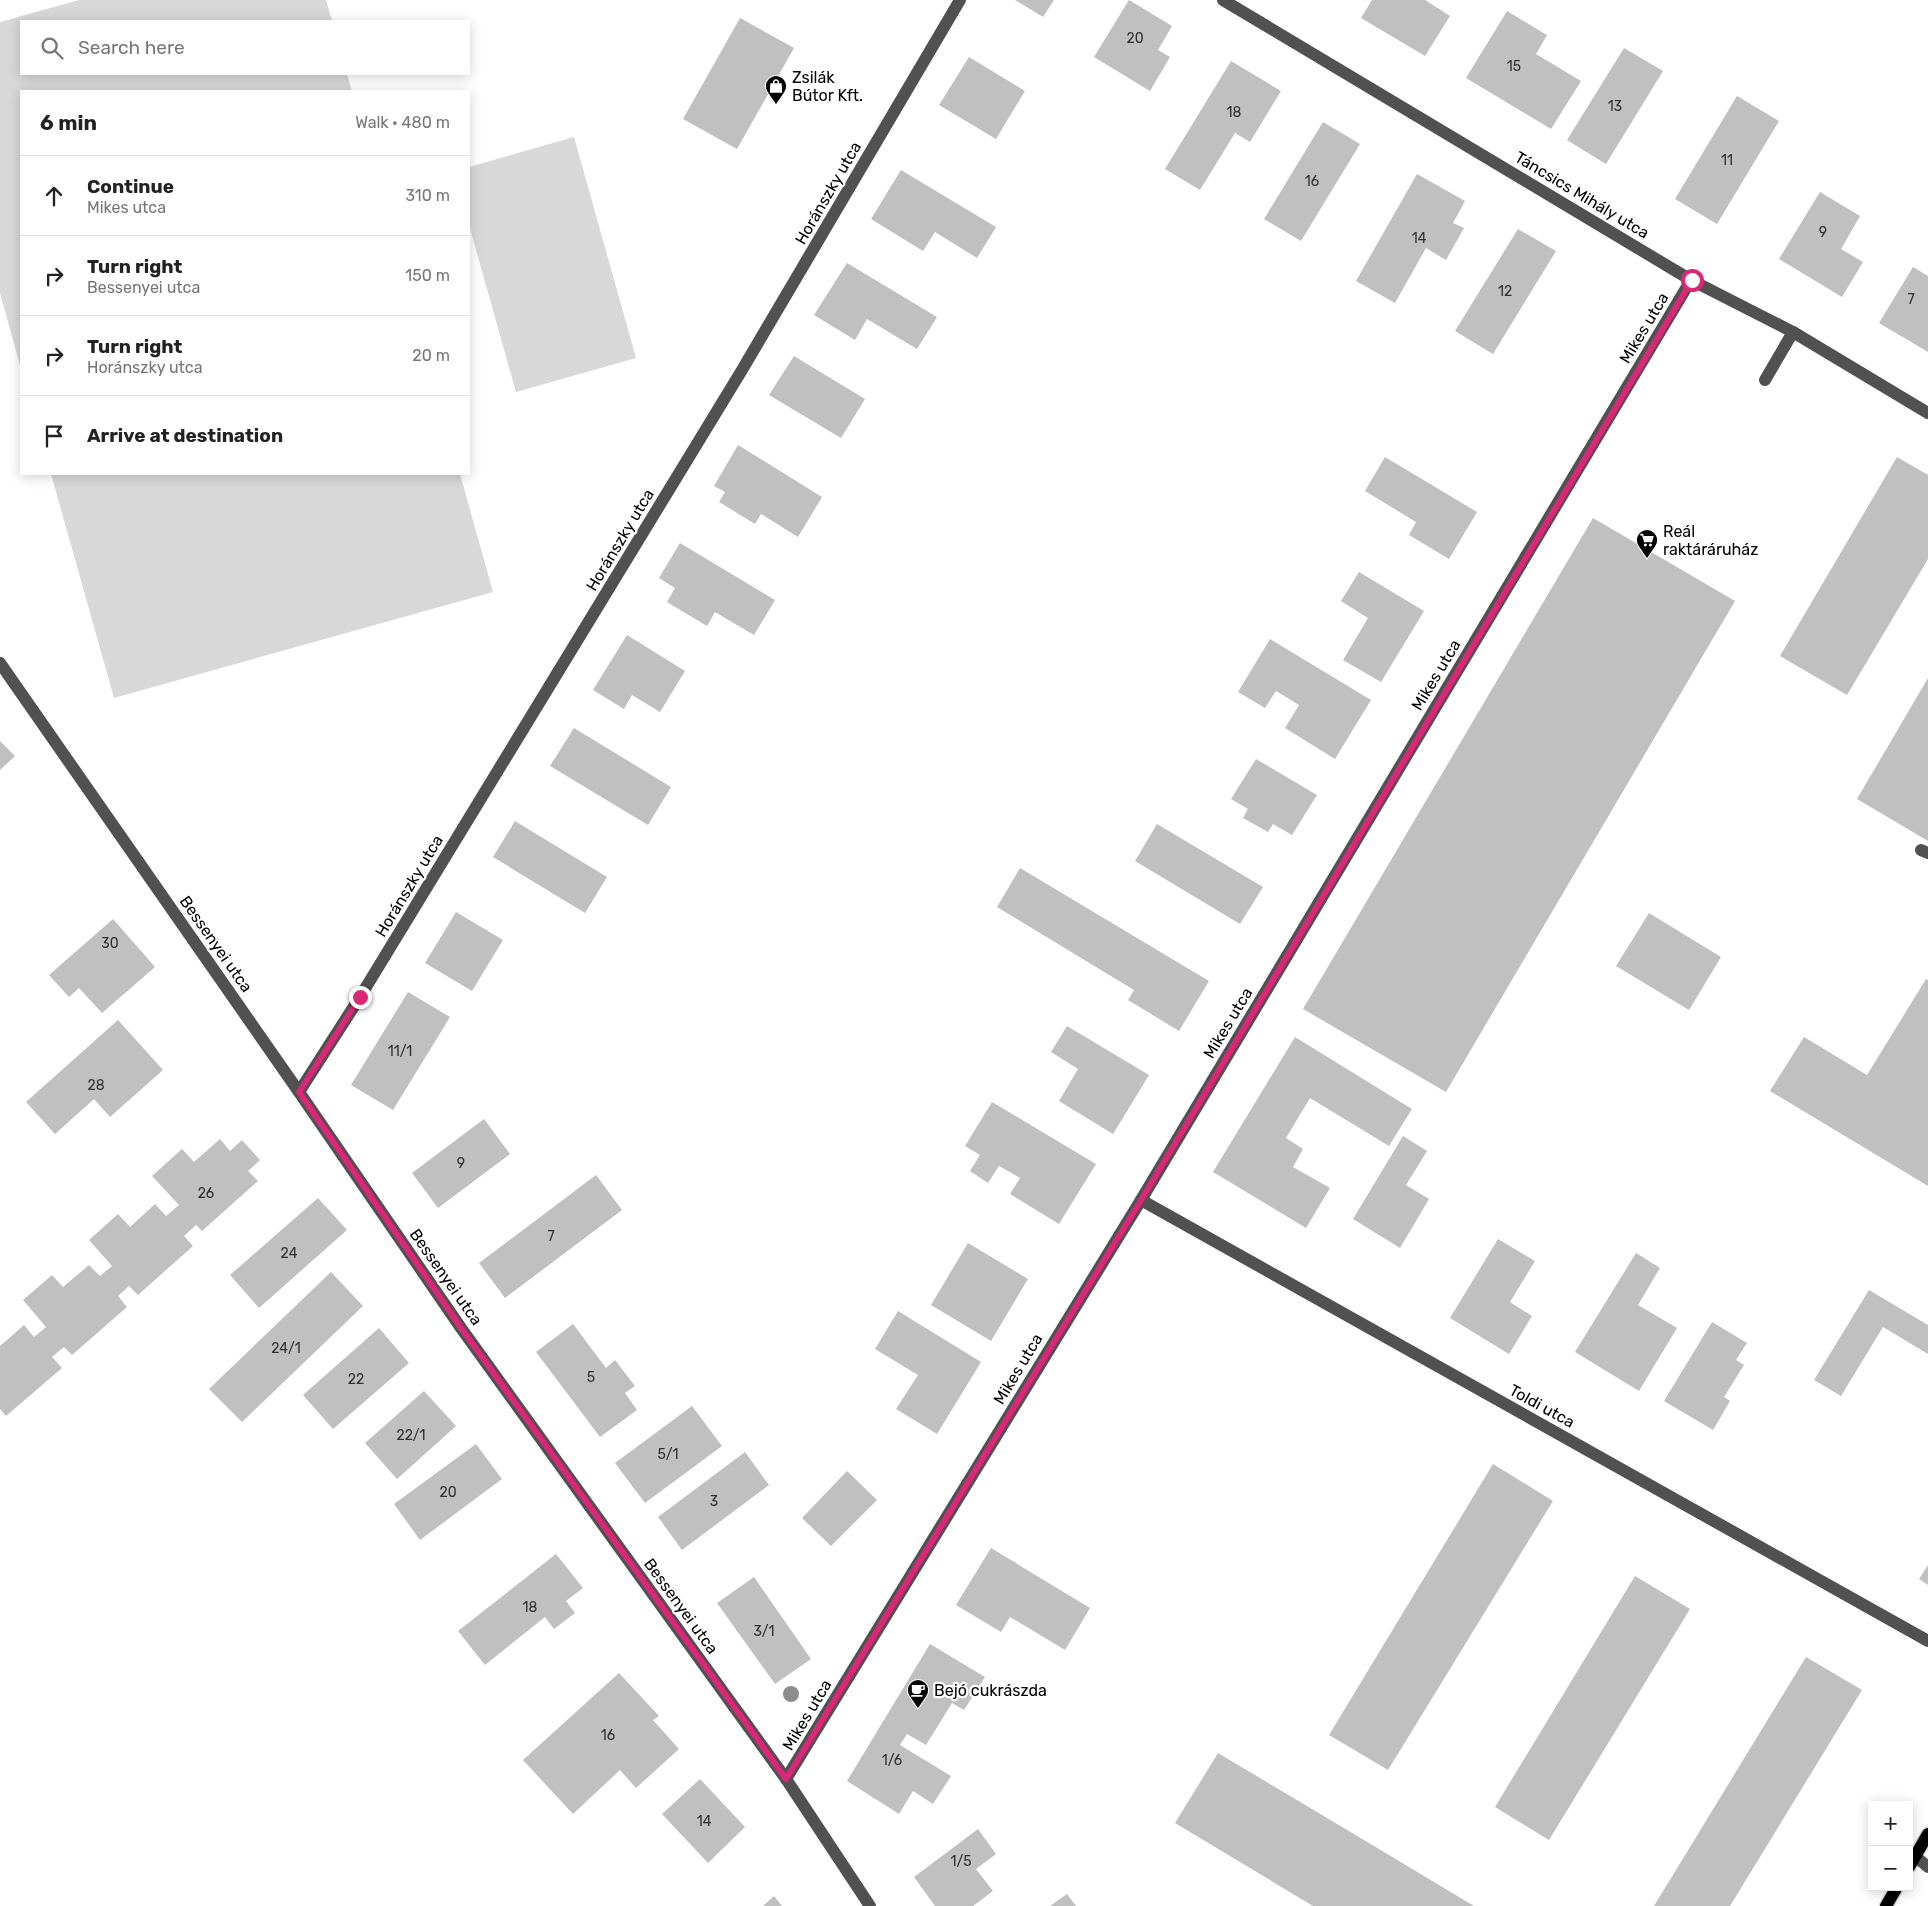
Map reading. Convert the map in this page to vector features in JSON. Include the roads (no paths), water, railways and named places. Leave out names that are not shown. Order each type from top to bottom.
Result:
[{"type":"main road","points":[[1913,1860],[1928,1834]]},
{"type":"main road","points":[[1886,1906],[1895,1891]]},
{"type":"street","name":"Horánszky utca","points":[[299,1092],[371,980],[732,387],[960,0]]},
{"type":"street","name":"Táncsics Mihály utca","points":[[1223,0],[1692,280],[1793,332],[1928,412]]},
{"type":"street","name":"Mikes utca","points":[[786,1779],[1141,1200],[1692,280]]},
{"type":"street","points":[[1765,380],[1793,332]]},
{"type":"street","name":"Bessenyei utca","points":[[0,663],[461,1328],[786,1779],[870,1906]]},
{"type":"street","name":"Toldi utca","points":[[1141,1200],[1928,1641]]},
{"type":"street","points":[[1913,1862],[1928,1867]]},
{"type":"place","name":"Zsilák Bútor Kft.","points":[[776,105]]},
{"type":"place","name":"Reál raktáráruház","points":[[1647,559]]},
{"type":"place","name":"Bejó cukrászda","points":[[918,1709]]}]
